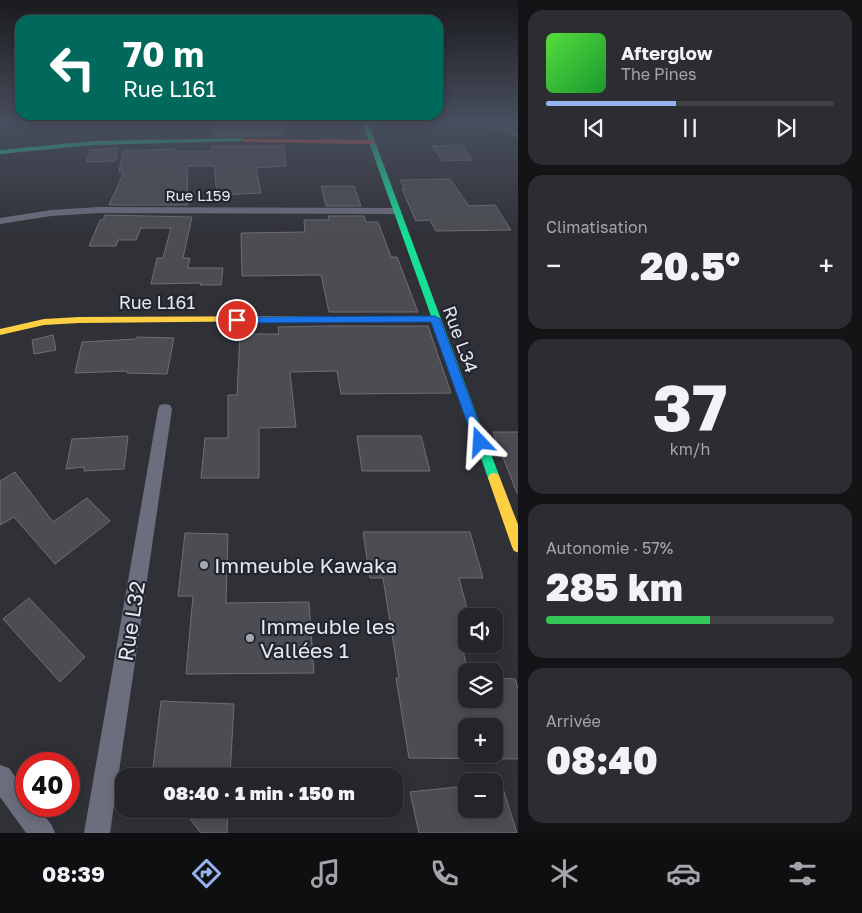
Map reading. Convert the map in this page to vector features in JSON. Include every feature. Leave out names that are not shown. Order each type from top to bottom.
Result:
[{"type":"street","name":"Rue L34","points":[[378,159],[518,547]]},
{"type":"street","name":"Rue L159","points":[[0,220],[51,213],[99,210],[397,211]]},
{"type":"street","name":"Rue L161","points":[[0,332],[44,322],[79,320],[435,319]]},
{"type":"street","name":"Rue L32","points":[[97,833],[165,409]]},
{"type":"street","points":[[0,777],[42,833]]},
{"type":"building","points":[[87,159],[115,159],[115,161],[86,162]]},
{"type":"building","points":[[122,159],[285,159],[286,166],[256,168],[261,193],[217,195],[214,166],[187,166],[188,205],[109,205],[124,172],[119,172]]},
{"type":"building","points":[[441,159],[473,160],[442,161]]},
{"type":"building","points":[[450,179],[469,206],[495,205],[511,230],[436,231],[430,220],[416,221],[400,180]]},
{"type":"building","points":[[321,186],[354,186],[361,206],[326,206]]},
{"type":"building","points":[[105,215],[192,217],[183,258],[190,258],[188,268],[223,268],[221,285],[200,285],[201,283],[151,284],[157,258],[163,258],[171,228],[141,228],[136,240],[118,240],[116,246],[89,246],[100,220],[103,220]]},
{"type":"building","points":[[328,216],[364,216],[366,222],[378,222],[391,257],[397,257],[418,312],[329,312],[321,275],[242,276],[241,233],[305,232],[304,220],[329,220]]},
{"type":"building","points":[[428,326],[451,393],[341,394],[337,371],[290,372],[296,427],[259,428],[259,478],[201,478],[205,438],[228,438],[228,395],[237,395],[240,334],[279,334],[278,327]]},
{"type":"building","points":[[53,335],[56,350],[34,354],[32,340]]},
{"type":"building","points":[[137,337],[174,338],[167,374],[127,373],[127,371],[75,373],[82,342],[136,339]]},
{"type":"building","points":[[493,432],[518,432],[517,493]]},
{"type":"building","points":[[128,436],[124,469],[84,471],[84,467],[66,469],[72,439]]},
{"type":"building","points":[[357,436],[421,436],[430,471],[362,471]]},
{"type":"building","points":[[15,472],[53,522],[87,498],[110,521],[55,564],[14,517],[0,525],[0,481]]},
{"type":"building","points":[[363,532],[470,532],[483,578],[459,578],[467,608],[458,608],[458,653],[464,653],[466,663],[458,663],[458,708],[503,708],[503,678],[515,679],[518,688],[518,759],[503,759],[503,718],[458,718],[458,758],[409,758],[396,678],[399,678],[383,578],[370,578]]},
{"type":"building","name":"Immeuble les Vallées 1","points":[[185,533],[228,534],[226,603],[309,602],[314,673],[186,674],[193,596],[178,596]]},
{"type":"building","points":[[29,598],[85,657],[60,682],[3,619]]},
{"type":"building","points":[[161,701],[234,704],[230,768],[153,768]]},
{"type":"building","points":[[458,787],[458,818],[503,818],[503,788],[517,833],[419,833],[410,792]]},
{"type":"building","points":[[189,818],[228,818],[227,833],[201,833]]},
{"type":"traffic: fast","points":[[378,159],[494,478]]},
{"type":"traffic: fast","points":[[290,319],[435,319]]},
{"type":"traffic: slow","points":[[0,332],[44,322],[79,320],[290,319]]},
{"type":"traffic: slow","points":[[494,478],[518,544]]},
{"type":"place","name":"Immeuble Kawaka","points":[[204,565]]},
{"type":"place","name":"Immeuble les Vallées 1","points":[[250,638]]},
{"type":"route","points":[[237,320],[435,319],[480,442]]}]
